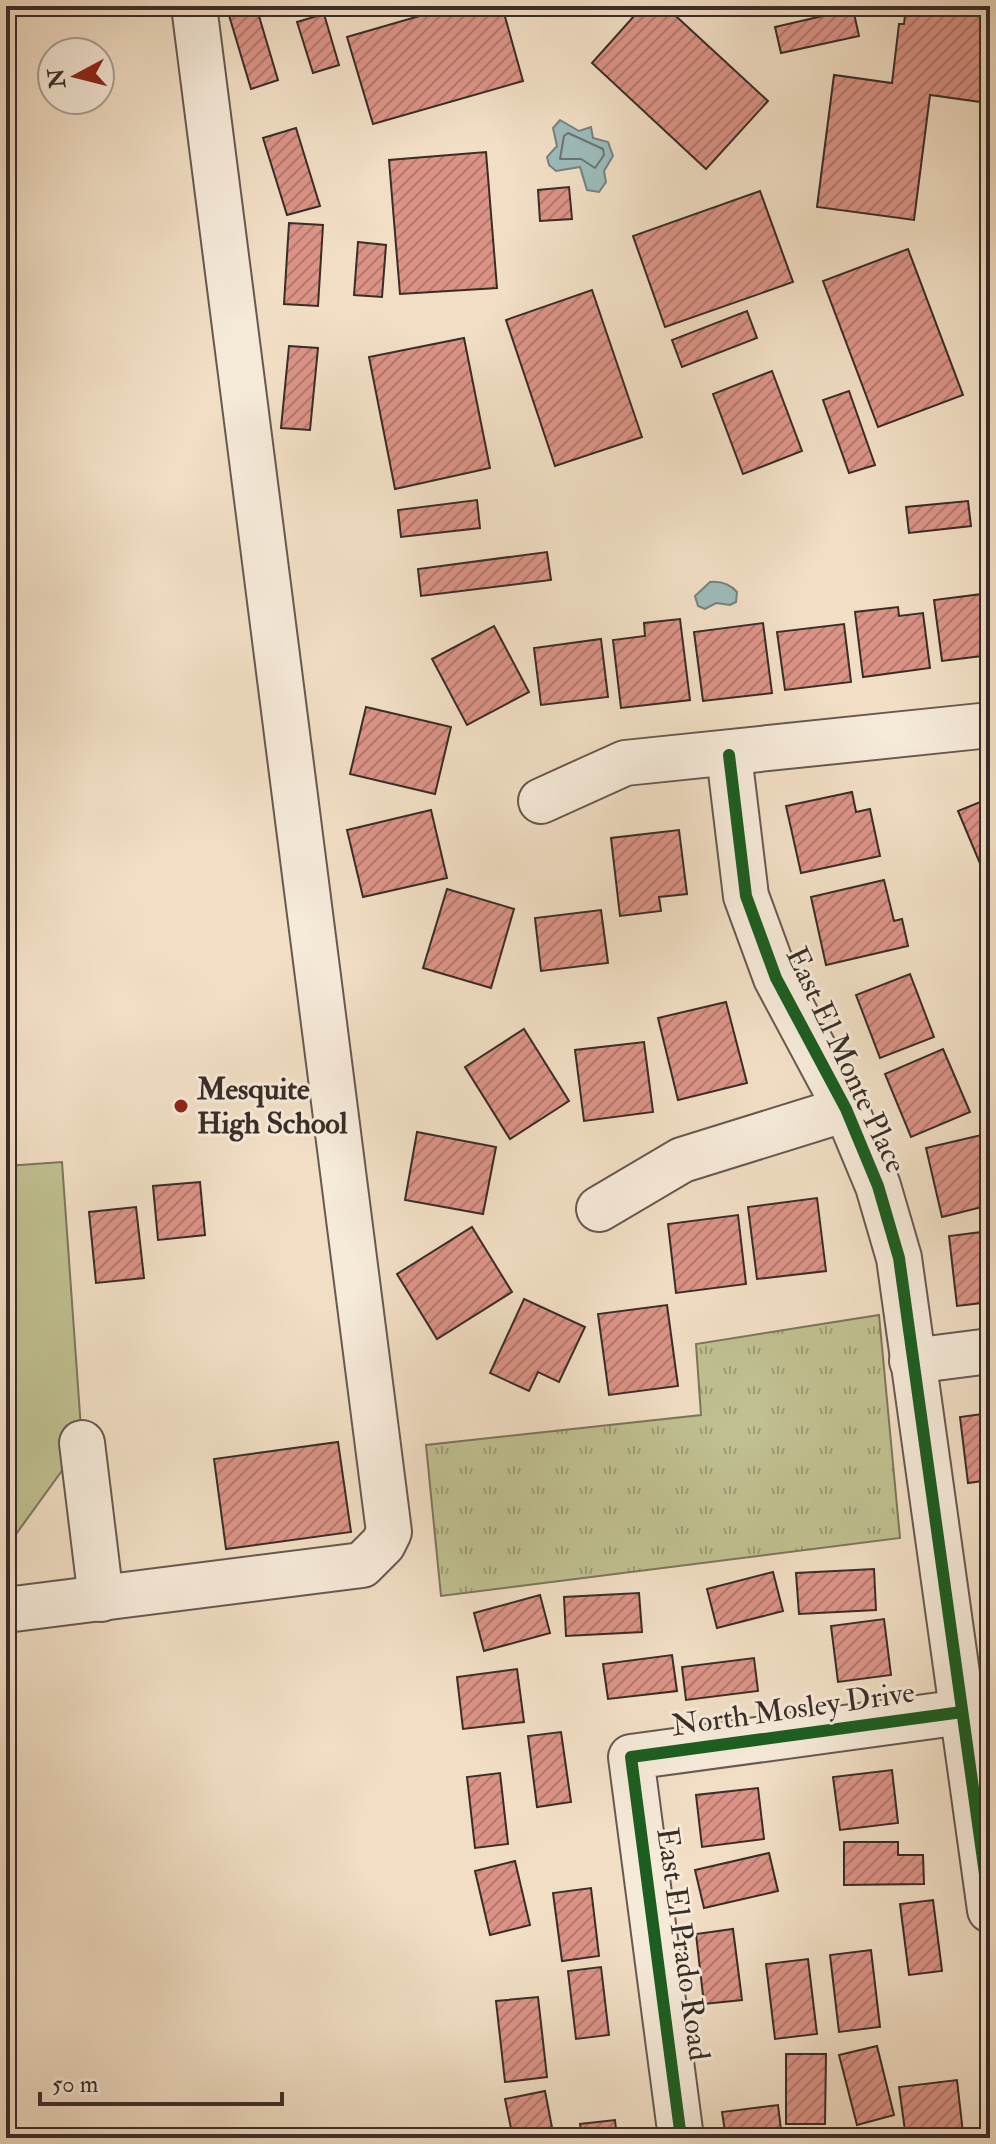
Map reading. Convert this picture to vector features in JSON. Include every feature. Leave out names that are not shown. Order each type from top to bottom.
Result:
[{"type":"street","points":[[6,1610],[362,1565],[383,1544],[389,1532],[194,6]]},
{"type":"street","points":[[541,801],[625,763],[729,755],[990,725]]},
{"type":"street","name":"East El Monte Place","points":[[729,755],[746,896],[776,978],[846,1109],[878,1186],[899,1258],[990,1910]]},
{"type":"street","points":[[599,1209],[682,1160],[846,1109]]},
{"type":"street","points":[[912,1361],[990,1351]]},
{"type":"street","points":[[82,1443],[101,1599]]},
{"type":"street","name":"North Mosley Drive","points":[[631,1757],[962,1712]]},
{"type":"street","name":"East El Prado Road","points":[[631,1757],[681,2138]]},
{"type":"green space","points":[[62,1162],[82,1443],[6,1548],[6,1166]]},
{"type":"green space","points":[[879,1315],[900,1538],[441,1596],[426,1445],[701,1415],[696,1344]]},
{"type":"water","points":[[560,120],[579,131],[591,127],[593,138],[608,142],[613,156],[604,171],[606,182],[599,192],[587,190],[580,167],[556,171],[549,165],[547,157],[557,146],[553,128]]},
{"type":"water","points":[[710,582],[731,587],[737,592],[736,602],[730,605],[716,603],[705,609],[698,606],[695,596]]},
{"type":"building","points":[[256,6],[278,80],[251,89],[228,12]]},
{"type":"building","points":[[454,6],[502,6],[523,81],[373,124],[347,37]]},
{"type":"building","points":[[643,6],[665,6],[768,101],[706,169],[592,63]]},
{"type":"building","points":[[713,6],[742,6],[742,8],[716,15]]},
{"type":"building","points":[[906,6],[990,6],[988,103],[930,95],[914,220],[817,207],[834,75],[892,83],[899,24],[904,24]]},
{"type":"building","points":[[853,9],[859,36],[781,53],[775,27]]},
{"type":"building","points":[[324,14],[339,65],[313,73],[297,22]]},
{"type":"building","points":[[296,128],[320,206],[287,215],[263,138]]},
{"type":"building","points":[[486,152],[497,288],[400,294],[389,160]]},
{"type":"building","points":[[569,187],[572,219],[540,221],[538,190]]},
{"type":"building","points":[[760,191],[793,282],[665,327],[633,236]]},
{"type":"building","points":[[289,223],[323,225],[318,306],[284,304]]},
{"type":"building","points":[[358,242],[386,245],[382,297],[354,295]]},
{"type":"building","points":[[908,249],[963,395],[878,427],[823,281]]},
{"type":"building","points":[[592,290],[642,437],[555,466],[506,320]]},
{"type":"building","points":[[747,311],[757,338],[682,367],[672,340]]},
{"type":"building","points":[[464,338],[490,468],[395,489],[369,357]]},
{"type":"building","points":[[289,346],[318,348],[310,430],[281,428]]},
{"type":"building","points":[[772,371],[802,451],[743,474],[713,394]]},
{"type":"building","points":[[849,391],[875,465],[849,473],[823,400]]},
{"type":"building","points":[[477,500],[480,528],[401,537],[398,510]]},
{"type":"building","points":[[968,501],[971,526],[909,533],[906,507]]},
{"type":"building","points":[[547,552],[551,580],[421,596],[418,569]]},
{"type":"building","points":[[990,593],[990,655],[942,661],[934,600]]},
{"type":"building","points":[[898,607],[899,616],[923,613],[930,668],[863,677],[855,612]]},
{"type":"building","points":[[680,619],[690,700],[621,708],[613,640],[645,636],[644,623]]},
{"type":"building","points":[[763,623],[772,693],[703,701],[694,632]]},
{"type":"building","points":[[844,624],[851,682],[785,690],[777,632]]},
{"type":"building","points":[[494,626],[529,692],[467,725],[432,659]]},
{"type":"building","points":[[601,639],[608,697],[541,705],[534,648]]},
{"type":"building","points":[[366,707],[451,727],[435,794],[350,774]]},
{"type":"building","points":[[852,792],[856,812],[870,809],[880,856],[801,873],[786,806]]},
{"type":"building","points":[[990,798],[990,871],[984,873],[958,811]]},
{"type":"building","points":[[431,810],[447,878],[363,897],[347,830]]},
{"type":"building","points":[[679,830],[687,894],[659,897],[661,911],[620,916],[611,838]]},
{"type":"building","points":[[884,880],[894,921],[902,919],[908,946],[826,965],[811,897]]},
{"type":"building","points":[[447,889],[514,909],[491,988],[423,968]]},
{"type":"building","points":[[601,910],[608,963],[541,971],[535,918]]},
{"type":"building","points":[[910,974],[934,1037],[880,1058],[856,995]]},
{"type":"building","points":[[726,1002],[747,1083],[678,1100],[658,1018]]},
{"type":"building","points":[[524,1029],[569,1101],[510,1139],[465,1067]]},
{"type":"building","points":[[644,1042],[653,1112],[584,1121],[575,1050]]},
{"type":"building","points":[[943,1049],[970,1112],[911,1137],[885,1074]]},
{"type":"building","points":[[417,1132],[496,1147],[483,1214],[405,1200]]},
{"type":"building","points":[[990,1133],[990,1205],[942,1217],[926,1148]]},
{"type":"building","points":[[200,1182],[205,1235],[158,1240],[153,1186]]},
{"type":"building","points":[[817,1198],[826,1271],[757,1279],[748,1207]]},
{"type":"building","points":[[136,1207],[144,1278],[96,1283],[89,1212]]},
{"type":"building","points":[[738,1215],[746,1284],[676,1293],[668,1224]]},
{"type":"building","points":[[472,1227],[512,1292],[437,1339],[397,1274]]},
{"type":"building","points":[[990,1231],[990,1302],[957,1306],[949,1236]]},
{"type":"building","points":[[524,1299],[585,1327],[559,1382],[538,1372],[529,1391],[490,1373]]},
{"type":"building","points":[[667,1305],[678,1386],[609,1395],[598,1314]]},
{"type":"building","points":[[990,1413],[990,1480],[968,1483],[960,1417]]},
{"type":"building","points":[[338,1442],[351,1532],[226,1549],[214,1459]]},
{"type":"building","points":[[874,1569],[876,1610],[799,1614],[796,1573]]},
{"type":"building","points":[[773,1572],[783,1611],[717,1628],[707,1589]]},
{"type":"building","points":[[639,1593],[642,1632],[566,1636],[564,1597]]},
{"type":"building","points":[[540,1595],[550,1633],[484,1651],[474,1613]]},
{"type":"building","points":[[884,1619],[891,1675],[838,1682],[831,1626]]},
{"type":"building","points":[[672,1655],[677,1691],[608,1699],[603,1664]]},
{"type":"building","points":[[754,1658],[758,1691],[686,1700],[682,1667]]},
{"type":"building","points":[[517,1669],[524,1722],[463,1729],[457,1677]]},
{"type":"building","points":[[561,1732],[571,1802],[537,1807],[528,1736]]},
{"type":"building","points":[[892,1770],[898,1823],[840,1830],[833,1777]]},
{"type":"building","points":[[500,1773],[508,1844],[475,1848],[467,1777]]},
{"type":"building","points":[[758,1788],[764,1839],[702,1847],[696,1795]]},
{"type":"building","points":[[844,1842],[898,1842],[898,1855],[923,1855],[924,1884],[844,1885]]},
{"type":"building","points":[[769,1853],[778,1891],[704,1908],[695,1870]]},
{"type":"building","points":[[515,1861],[530,1925],[490,1935],[475,1871]]},
{"type":"building","points":[[591,1888],[599,1956],[562,1961],[553,1893]]},
{"type":"building","points":[[933,1900],[942,1971],[909,1975],[900,1904]]},
{"type":"building","points":[[733,1929],[742,2000],[704,2004],[696,1934]]},
{"type":"building","points":[[871,1950],[880,2027],[839,2032],[830,1955]]},
{"type":"building","points":[[808,1959],[817,2034],[775,2039],[766,1964]]},
{"type":"building","points":[[601,1967],[609,2035],[576,2039],[568,1971]]},
{"type":"building","points":[[538,1997],[547,2077],[505,2082],[496,2001]]},
{"type":"building","points":[[877,2046],[894,2115],[857,2125],[839,2055]]},
{"type":"building","points":[[786,2054],[826,2054],[825,2124],[786,2124]]},
{"type":"building","points":[[957,2080],[963,2133],[906,2138],[899,2087]]},
{"type":"building","points":[[545,2091],[554,2138],[513,2138],[505,2099]]},
{"type":"building","points":[[778,2105],[782,2138],[726,2138],[722,2112]]},
{"type":"building","points":[[615,2120],[617,2138],[582,2138],[580,2124]]},
{"type":"cycle path","points":[[729,755],[746,896],[776,978],[846,1109],[878,1186],[899,1258],[990,1910]]},
{"type":"cycle path","points":[[681,2138],[631,1757],[962,1712]]},
{"type":"place","name":"Mesquite High School","points":[[181,1106]]}]
